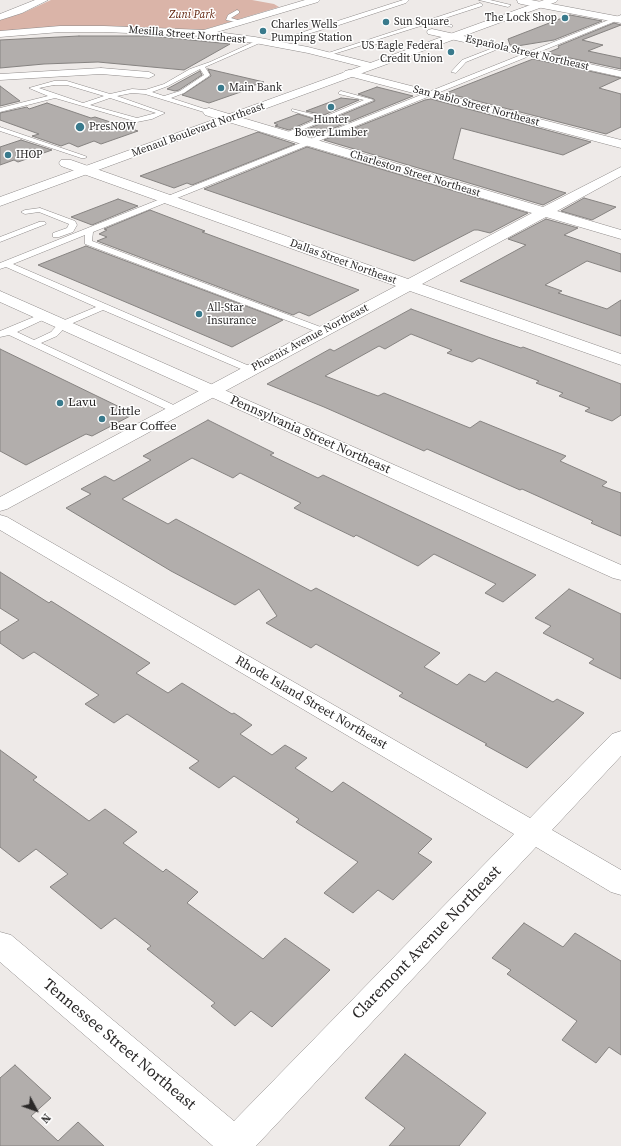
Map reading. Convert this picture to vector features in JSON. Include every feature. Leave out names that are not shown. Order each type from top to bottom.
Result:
[{"type":"street","points":[[0,17],[19,11],[43,0]]},
{"type":"street","points":[[202,34],[314,0]]},
{"type":"street","name":"Menaul Boulevard Northeast","points":[[419,37],[431,27],[451,31],[553,0]]},
{"type":"street","points":[[272,1],[294,6]]},
{"type":"street","points":[[517,2],[541,4],[619,19]]},
{"type":"street","name":"Menaul Boulevard Northeast","points":[[0,202],[84,164],[230,118],[371,66],[517,2]]},
{"type":"street","name":"Mesilla Street Northeast","points":[[0,34],[60,29],[104,29],[202,34],[260,41],[371,66]]},
{"type":"street","name":"Española Street Northeast","points":[[451,31],[500,47],[621,74]]},
{"type":"street","points":[[352,61],[406,41]]},
{"type":"street","name":"San Pablo Street Northeast","points":[[352,61],[331,68],[621,144]]},
{"type":"street","points":[[0,77],[66,72],[121,72],[149,75]]},
{"type":"street","name":"Menaul Boulevard Northeast","points":[[194,117],[230,105]]},
{"type":"street","name":"Charleston Street Northeast","points":[[209,112],[621,235]]},
{"type":"street","name":"Menaul Boulevard Northeast","points":[[84,164],[97,152]]},
{"type":"street","name":"Dallas Street Northeast","points":[[62,165],[84,164],[168,200],[621,360]]},
{"type":"street","name":"Phoenix Avenue Northeast","points":[[0,505],[323,331],[410,286],[621,171]]},
{"type":"street","name":"Pennsylvania Street Northeast","points":[[0,296],[621,573]]},
{"type":"street","name":"Rhode Island Street Northeast","points":[[0,521],[621,884]]},
{"type":"street","name":"Claremont Avenue Northeast","points":[[236,1145],[621,740]]},
{"type":"street","name":"Tennessee Street Northeast","points":[[0,944],[236,1145]]},
{"type":"lane","points":[[272,44],[339,24],[404,2],[406,0]]},
{"type":"lane","points":[[325,55],[410,27],[431,27],[481,2],[517,2]]},
{"type":"lane","points":[[469,8],[485,11]]},
{"type":"lane","points":[[237,12],[228,19],[239,22]]},
{"type":"lane","points":[[2,262],[89,231],[168,200],[619,19]]},
{"type":"lane","points":[[410,27],[431,27]]},
{"type":"lane","points":[[146,92],[166,85],[197,68],[260,41]]},
{"type":"lane","points":[[370,41],[394,46]]},
{"type":"lane","points":[[490,53],[490,57],[454,72],[453,64],[459,60],[480,52],[490,53],[500,47]]},
{"type":"lane","points":[[160,96],[182,92],[207,75],[197,68]]},
{"type":"lane","points":[[160,96],[170,91],[195,73],[197,68]]},
{"type":"lane","points":[[54,83],[67,83],[110,96],[162,113],[150,118],[138,120],[83,105],[32,88],[54,83]]},
{"type":"lane","points":[[83,105],[110,96],[132,91],[146,92],[209,112]]},
{"type":"lane","points":[[285,135],[371,100],[341,93]]},
{"type":"lane","points":[[0,110],[54,96]]},
{"type":"lane","points":[[294,110],[325,119]]},
{"type":"lane","points":[[0,129],[84,164]]},
{"type":"lane","points":[[2,262],[63,233],[72,227],[72,223],[40,210],[25,212]]},
{"type":"lane","points":[[0,240],[42,224]]},
{"type":"lane","points":[[89,231],[88,242],[323,331]]},
{"type":"lane","points":[[2,262],[15,269],[251,370]]},
{"type":"lane","points":[[34,343],[54,334],[63,324],[103,307]]},
{"type":"lane","points":[[5,333],[44,316]]},
{"type":"lane","points":[[5,333],[34,343],[176,410]]},
{"type":"green space","name":"Zuni Park","points":[[51,0],[252,0],[274,4],[279,7],[200,31],[0,32],[0,20],[25,12]]},
{"type":"building","points":[[570,15],[602,21],[554,40],[517,46],[510,45],[508,39]]},
{"type":"building","points":[[614,23],[621,25],[582,40],[603,45],[588,51],[621,58],[621,69],[547,53],[559,48],[558,46]]},
{"type":"building","points":[[79,36],[152,36],[230,44],[184,70],[98,62],[44,64],[0,68],[0,40]]},
{"type":"building","points":[[533,59],[621,78],[599,88],[621,94],[621,127],[606,134],[446,93]]},
{"type":"building","name":"Main Bank","points":[[208,69],[264,82],[249,87],[252,88],[209,103],[182,95],[211,76]]},
{"type":"building","points":[[200,71],[202,75],[179,90],[175,91],[167,89]]},
{"type":"building","points":[[0,86],[20,101],[0,106]]},
{"type":"building","points":[[377,87],[413,96],[312,137],[298,133],[375,101],[374,99],[358,94]]},
{"type":"building","points":[[341,98],[359,100],[324,115],[306,111]]},
{"type":"building","points":[[431,99],[591,142],[563,155],[461,128],[453,159],[566,193],[543,205],[324,140],[425,100]]},
{"type":"building","name":"PresNOW","points":[[47,103],[91,118],[95,117],[138,131],[101,144],[94,141],[78,147],[69,143],[61,146],[32,136],[39,134],[0,120],[0,113],[27,107],[29,109]]},
{"type":"building","points":[[298,114],[314,119],[289,130],[275,126],[278,125],[274,123]]},
{"type":"building","points":[[258,132],[295,144],[192,185],[187,183],[174,188],[140,176]]},
{"type":"building","points":[[21,140],[52,150],[18,162],[14,160],[0,165],[0,147]]},
{"type":"building","points":[[307,147],[528,213],[490,233],[474,230],[414,261],[204,189]]},
{"type":"building","points":[[584,198],[616,207],[592,220],[561,211]]},
{"type":"building","points":[[118,199],[138,206],[92,225],[71,217]]},
{"type":"building","points":[[150,210],[205,231],[202,232],[359,290],[309,316],[299,312],[293,315],[97,241],[107,237],[99,234],[107,230],[104,229]]},
{"type":"building","points":[[546,219],[578,228],[564,235],[621,254],[621,272],[587,261],[545,285],[562,291],[558,293],[607,309],[621,300],[621,336],[460,281],[526,245],[508,239]]},
{"type":"building","points":[[86,246],[283,320],[232,347],[38,265]]},
{"type":"building","points":[[411,309],[491,338],[521,348],[523,347],[621,384],[621,415],[612,421],[585,411],[590,408],[559,396],[563,393],[536,383],[539,381],[479,358],[472,362],[447,353],[452,350],[411,334],[385,349],[379,346],[325,376],[378,396],[384,393],[470,428],[480,421],[566,456],[560,461],[607,482],[602,486],[621,493],[621,536],[591,523],[593,521],[522,489],[520,490],[427,449],[424,451],[324,407],[267,384],[330,349],[334,351]]},
{"type":"building","points":[[0,349],[134,414],[92,436],[86,434],[26,465],[0,451]]},
{"type":"building","points":[[208,420],[274,453],[270,455],[318,478],[323,475],[536,575],[503,602],[485,593],[496,584],[434,554],[418,566],[356,535],[354,537],[294,508],[301,503],[240,473],[233,478],[192,458],[122,499],[168,524],[176,519],[311,591],[316,588],[440,653],[424,667],[457,685],[469,674],[485,682],[496,672],[553,702],[557,699],[584,713],[527,768],[485,745],[487,744],[399,696],[403,693],[316,644],[311,648],[266,623],[277,616],[259,589],[235,605],[171,571],[66,508],[91,494],[81,489],[105,476],[114,481],[151,460],[143,456]]},
{"type":"building","points":[[0,572],[49,603],[51,601],[150,663],[136,673],[168,693],[182,683],[252,725],[240,734],[272,755],[285,745],[307,758],[295,768],[332,792],[343,782],[432,839],[418,853],[432,862],[393,900],[378,890],[353,913],[324,893],[358,862],[296,822],[299,819],[234,776],[219,788],[189,768],[199,761],[127,714],[114,723],[85,704],[99,695],[34,652],[23,659],[0,643],[0,632],[19,620],[0,608]]},
{"type":"building","points":[[569,589],[621,614],[621,679],[589,663],[594,659],[543,633],[551,626],[535,618]]},
{"type":"building","points":[[0,750],[37,777],[33,780],[89,821],[105,809],[137,832],[123,843],[163,872],[166,869],[198,892],[187,903],[263,959],[285,938],[330,970],[272,1027],[251,1011],[235,1026],[211,1006],[215,1003],[147,949],[151,946],[115,918],[101,929],[50,887],[68,874],[36,849],[19,862],[0,847]]},
{"type":"building","points":[[524,923],[563,947],[575,933],[621,961],[621,1055],[609,1047],[596,1063],[562,1040],[577,1021],[507,974],[511,970],[492,958]]},
{"type":"building","points":[[405,1054],[486,1113],[459,1146],[389,1146],[405,1128],[365,1098]]},
{"type":"building","points":[[15,1065],[51,1098],[31,1116],[58,1141],[78,1122],[104,1146],[0,1146],[0,1078]]},
{"type":"place","name":"The Lock Shop","points":[[565,18]]},
{"type":"place","name":"Sun Square","points":[[386,22]]},
{"type":"place","name":"Charles Wells Pumping Station","points":[[263,31]]},
{"type":"place","name":"US Eagle Federal Credit Union","points":[[451,52]]},
{"type":"place","name":"Main Bank","points":[[221,88]]},
{"type":"place","name":"Hunter Bower Lumber","points":[[331,107]]},
{"type":"place","name":"PresNOW","points":[[80,127]]},
{"type":"place","name":"IHOP","points":[[8,155]]},
{"type":"place","name":"All-Star Insurance","points":[[199,314]]},
{"type":"place","name":"Lavu","points":[[60,403]]},
{"type":"place","name":"Little Bear Coffee","points":[[102,419]]}]
